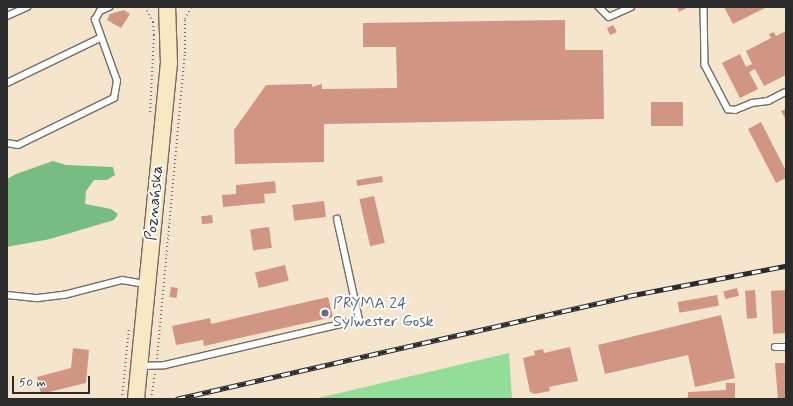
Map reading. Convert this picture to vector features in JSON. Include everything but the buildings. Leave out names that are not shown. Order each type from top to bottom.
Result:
[{"type":"main road","name":"Poznańska","points":[[136,399],[169,63],[167,7]]},
{"type":"lane","points":[[7,16],[27,7]]},
{"type":"lane","points":[[7,143],[18,145],[114,98],[117,81],[100,38],[95,20],[105,7]]},
{"type":"lane","points":[[599,7],[609,17],[631,7]]},
{"type":"lane","points":[[704,7],[705,65],[728,109],[735,110],[752,103],[768,102],[786,92]]},
{"type":"lane","points":[[7,83],[100,38]]},
{"type":"lane","points":[[139,366],[156,366],[359,320],[336,219]]},
{"type":"lane","points":[[7,295],[38,298],[64,295],[122,280],[148,284]]},
{"type":"lane","points":[[775,347],[786,347]]},
{"type":"path","points":[[145,7],[153,22],[154,35],[149,118]]},
{"type":"path","points":[[151,399],[156,366],[185,53],[185,19],[192,7]]},
{"type":"path","points":[[122,399],[129,320]]},
{"type":"green space","points":[[53,161],[66,165],[113,167],[115,175],[107,180],[94,180],[86,191],[85,204],[111,209],[118,214],[114,220],[50,239],[7,247],[7,179],[16,174]]},
{"type":"green space","points":[[509,353],[512,399],[314,399]]},
{"type":"railway","points":[[176,399],[628,296],[786,266]]},
{"type":"place","name":"PRYMA 24 Sylwester Gosk","points":[[325,313]]}]
